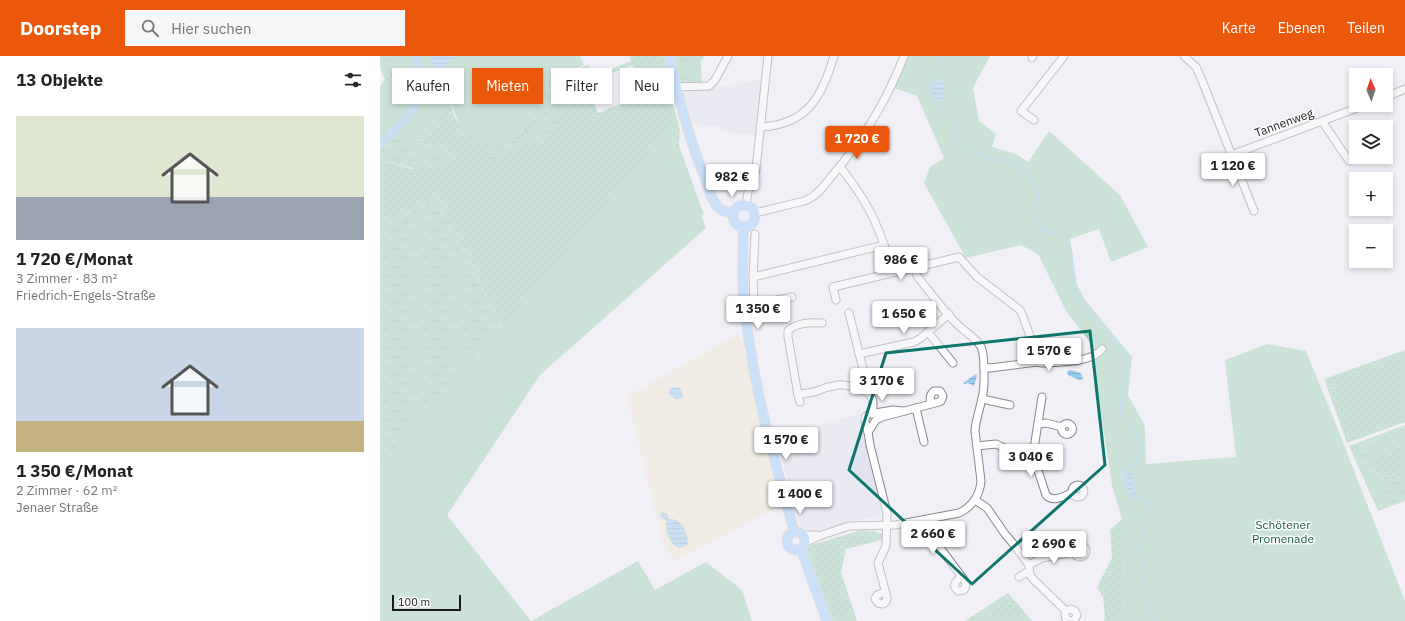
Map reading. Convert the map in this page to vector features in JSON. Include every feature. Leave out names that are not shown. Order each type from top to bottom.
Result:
[{"type":"main road","points":[[669,56],[690,138],[713,199],[717,207],[724,212],[733,213]]},
{"type":"main road","points":[[746,205],[752,208],[755,213],[755,217],[750,225],[743,226],[735,222],[733,213],[736,208],[746,205]]},
{"type":"main road","points":[[743,226],[743,290],[750,349],[778,475],[794,531]]},
{"type":"main road","points":[[804,542],[793,550],[788,545],[787,538],[794,531],[800,532],[804,542],[827,621]]},
{"type":"street","points":[[676,86],[708,86],[715,80],[728,56]]},
{"type":"street","points":[[746,205],[748,192],[756,169],[768,56]]},
{"type":"street","points":[[760,127],[790,121],[808,110],[818,96],[834,56]]},
{"type":"street","points":[[755,213],[811,199],[840,167],[867,130],[879,110],[904,56]]},
{"type":"street","points":[[1034,120],[1021,111],[1064,56]]},
{"type":"street","points":[[1184,56],[1196,67],[1230,155],[1254,211]]},
{"type":"street","points":[[1393,94],[1405,89]]},
{"type":"street","name":"Tannenweg","points":[[1230,155],[1349,111]]},
{"type":"street","name":"Tannenweg","points":[[1322,121],[1349,161]]},
{"type":"street","points":[[840,167],[862,196],[880,230],[889,261]]},
{"type":"street","points":[[756,234],[753,277],[754,303],[757,304],[792,297]]},
{"type":"street","points":[[753,277],[884,245]]},
{"type":"street","points":[[836,300],[833,287],[959,257],[977,277],[1020,310],[1034,347],[1037,362]]},
{"type":"street","points":[[804,542],[822,534],[849,526],[886,525],[930,519],[959,513],[968,509],[975,500],[980,489],[981,481],[975,423],[982,399],[984,384],[984,367],[981,348],[978,343],[956,323],[917,276],[914,268]]},
{"type":"street","points":[[849,313],[866,381]]},
{"type":"street","points":[[860,354],[913,342],[921,338],[949,314]]},
{"type":"street","points":[[822,323],[814,322],[794,326],[788,332],[799,398],[823,388],[840,385],[863,389],[872,397],[874,417],[868,432]]},
{"type":"street","points":[[928,332],[953,363]]},
{"type":"street","points":[[984,367],[990,368],[1037,362],[1049,363],[1090,357],[1099,353],[1102,349]]},
{"type":"street","points":[[1042,397],[1033,455],[1046,495],[1049,498],[1054,499],[1072,493]]},
{"type":"street","points":[[982,399],[1010,405]]},
{"type":"street","points":[[885,592],[878,563],[886,546],[887,513],[864,419],[867,414],[874,417],[882,416],[931,404]]},
{"type":"street","points":[[916,408],[924,442]]},
{"type":"street","points":[[1039,424],[1046,423],[1062,427]]},
{"type":"street","points":[[977,446],[996,444],[1013,452],[1033,455]]},
{"type":"street","points":[[975,500],[987,508],[1029,568],[1030,574],[1040,587],[1066,611],[1065,617],[1071,621]]},
{"type":"street","points":[[930,519],[932,535],[935,541],[961,577]]},
{"type":"street","points":[[1019,577],[1042,558],[1073,552]]},
{"type":"highlighted area","points":[[1090,331],[1105,465],[972,584],[849,470],[886,353]]},
{"type":"shaded area","points":[[763,78],[756,135],[719,131],[719,127],[689,124],[678,88],[721,87]]},
{"type":"shaded area","points":[[740,333],[781,505],[675,561],[664,546],[627,396]]},
{"type":"shaded area","points":[[859,414],[883,515],[819,531],[809,531],[801,527],[776,438]]},
{"type":"green space","points":[[380,56],[408,56],[402,68],[392,68],[392,91],[380,117],[380,87],[385,79],[380,65]]},
{"type":"green space","points":[[392,56],[580,56],[584,65],[577,68],[568,68],[565,61],[556,68],[551,68],[551,77],[543,92],[543,68],[472,68],[472,104],[536,104],[521,133],[504,145],[495,147],[482,144],[469,136],[460,127],[451,104],[464,104],[464,68],[392,68],[392,104],[444,104],[437,119],[415,143],[380,123],[380,97],[389,81]]},
{"type":"green space","points":[[630,56],[658,56],[662,68],[633,68],[632,65],[620,68],[620,70],[612,73],[612,69],[631,61]]},
{"type":"green space","points":[[658,56],[704,56],[701,61],[702,88],[674,85],[674,68],[662,68]]},
{"type":"green space","name":"Schötener Promenade","points":[[907,56],[990,56],[973,88],[979,121],[996,134],[992,147],[1016,154],[1028,162],[1049,131],[1120,195],[1148,247],[1111,262],[1099,229],[1070,239],[1077,285],[1085,300],[1132,357],[1128,395],[1145,426],[1146,464],[1236,457],[1225,360],[1267,344],[1306,351],[1405,601],[1405,621],[1125,621],[1122,519],[1112,485],[1090,342],[1066,311],[1038,254],[1021,245],[966,258],[924,183],[930,167],[944,158],[917,96],[894,88]]},
{"type":"green space","points":[[565,61],[568,68],[556,68]]},
{"type":"green space","points":[[588,65],[589,68],[580,68]]},
{"type":"green space","points":[[551,77],[551,104],[594,104],[598,113],[620,104],[673,104],[680,130],[679,145],[704,215],[639,223],[519,362],[436,198],[380,229],[380,160],[413,169],[452,155],[431,145],[415,143],[437,119],[444,104],[451,104],[460,127],[504,145],[521,133],[536,104],[543,104],[543,92]]},
{"type":"green space","points":[[551,84],[551,104],[563,104],[560,115],[550,134],[524,144],[489,163],[500,150],[517,142],[532,124],[542,104],[543,104]]},
{"type":"green space","points":[[380,123],[415,143],[431,145],[452,155],[447,164],[420,170],[380,160]]},
{"type":"green space","points":[[670,128],[706,228],[540,375],[447,515],[531,621],[380,621],[380,466],[498,332]]},
{"type":"green space","points":[[436,198],[519,362],[380,483],[380,229]]},
{"type":"green space","points":[[1405,350],[1405,422],[1347,443],[1324,379]]},
{"type":"green space","points":[[1405,425],[1405,475],[1389,481],[1378,477],[1373,468],[1374,458],[1394,440],[1397,428]]},
{"type":"green space","points":[[1397,428],[1394,440],[1374,458],[1373,468],[1378,477],[1389,481],[1405,475],[1405,501],[1378,511],[1349,446]]},
{"type":"green space","points":[[663,512],[667,514],[669,519],[674,519],[681,523],[687,535],[688,544],[683,547],[674,545],[666,531],[667,521],[660,517],[660,514]]},
{"type":"green space","points":[[1122,519],[1125,621],[1104,621],[1105,616],[1103,597],[1097,587],[1112,558],[1110,530]]},
{"type":"green space","points":[[859,530],[873,531],[882,534],[882,540],[846,549],[841,572],[857,621],[831,621],[806,551],[807,546]]},
{"type":"green space","points":[[638,561],[655,590],[706,562],[742,590],[752,621],[531,621]]},
{"type":"green space","points":[[1008,593],[1032,621],[965,621]]},
{"type":"water","points":[[428,56],[457,56],[453,60],[449,59],[445,68],[434,68],[435,65],[433,63],[432,64],[432,61]]},
{"type":"water","points":[[939,79],[944,91],[943,99],[938,100],[932,93],[932,88],[936,80]]},
{"type":"water","points":[[1071,370],[1081,373],[1083,379],[1079,380],[1068,375],[1067,371]]},
{"type":"water","points":[[976,374],[977,376],[974,386],[968,383],[963,383]]},
{"type":"water","points":[[672,387],[680,388],[683,398],[675,399],[671,396],[668,392]]},
{"type":"water","points":[[1129,470],[1132,476],[1134,490],[1139,498],[1133,496],[1126,484],[1125,474],[1126,471]]},
{"type":"water","points":[[665,513],[669,520],[673,520],[680,524],[685,531],[687,544],[684,546],[676,546],[672,540],[669,534],[667,520],[660,517],[661,514]]},
{"type":"waterway","points":[[380,145],[406,118],[416,103],[420,86],[420,78],[416,64],[417,56]]},
{"type":"waterway","points":[[943,56],[929,85],[928,89],[930,96],[954,121],[960,143],[966,149],[972,153],[984,157],[1015,165],[1035,184],[1038,190],[1035,213],[1039,225],[1042,230],[1064,238],[1070,245],[1073,283],[1082,303],[1127,354],[1124,391],[1120,414],[1131,426],[1138,437],[1141,453],[1135,464],[1126,467],[1123,470],[1122,478],[1125,488],[1130,496],[1148,503],[1149,506],[1140,548],[1149,606],[1154,621]]}]
